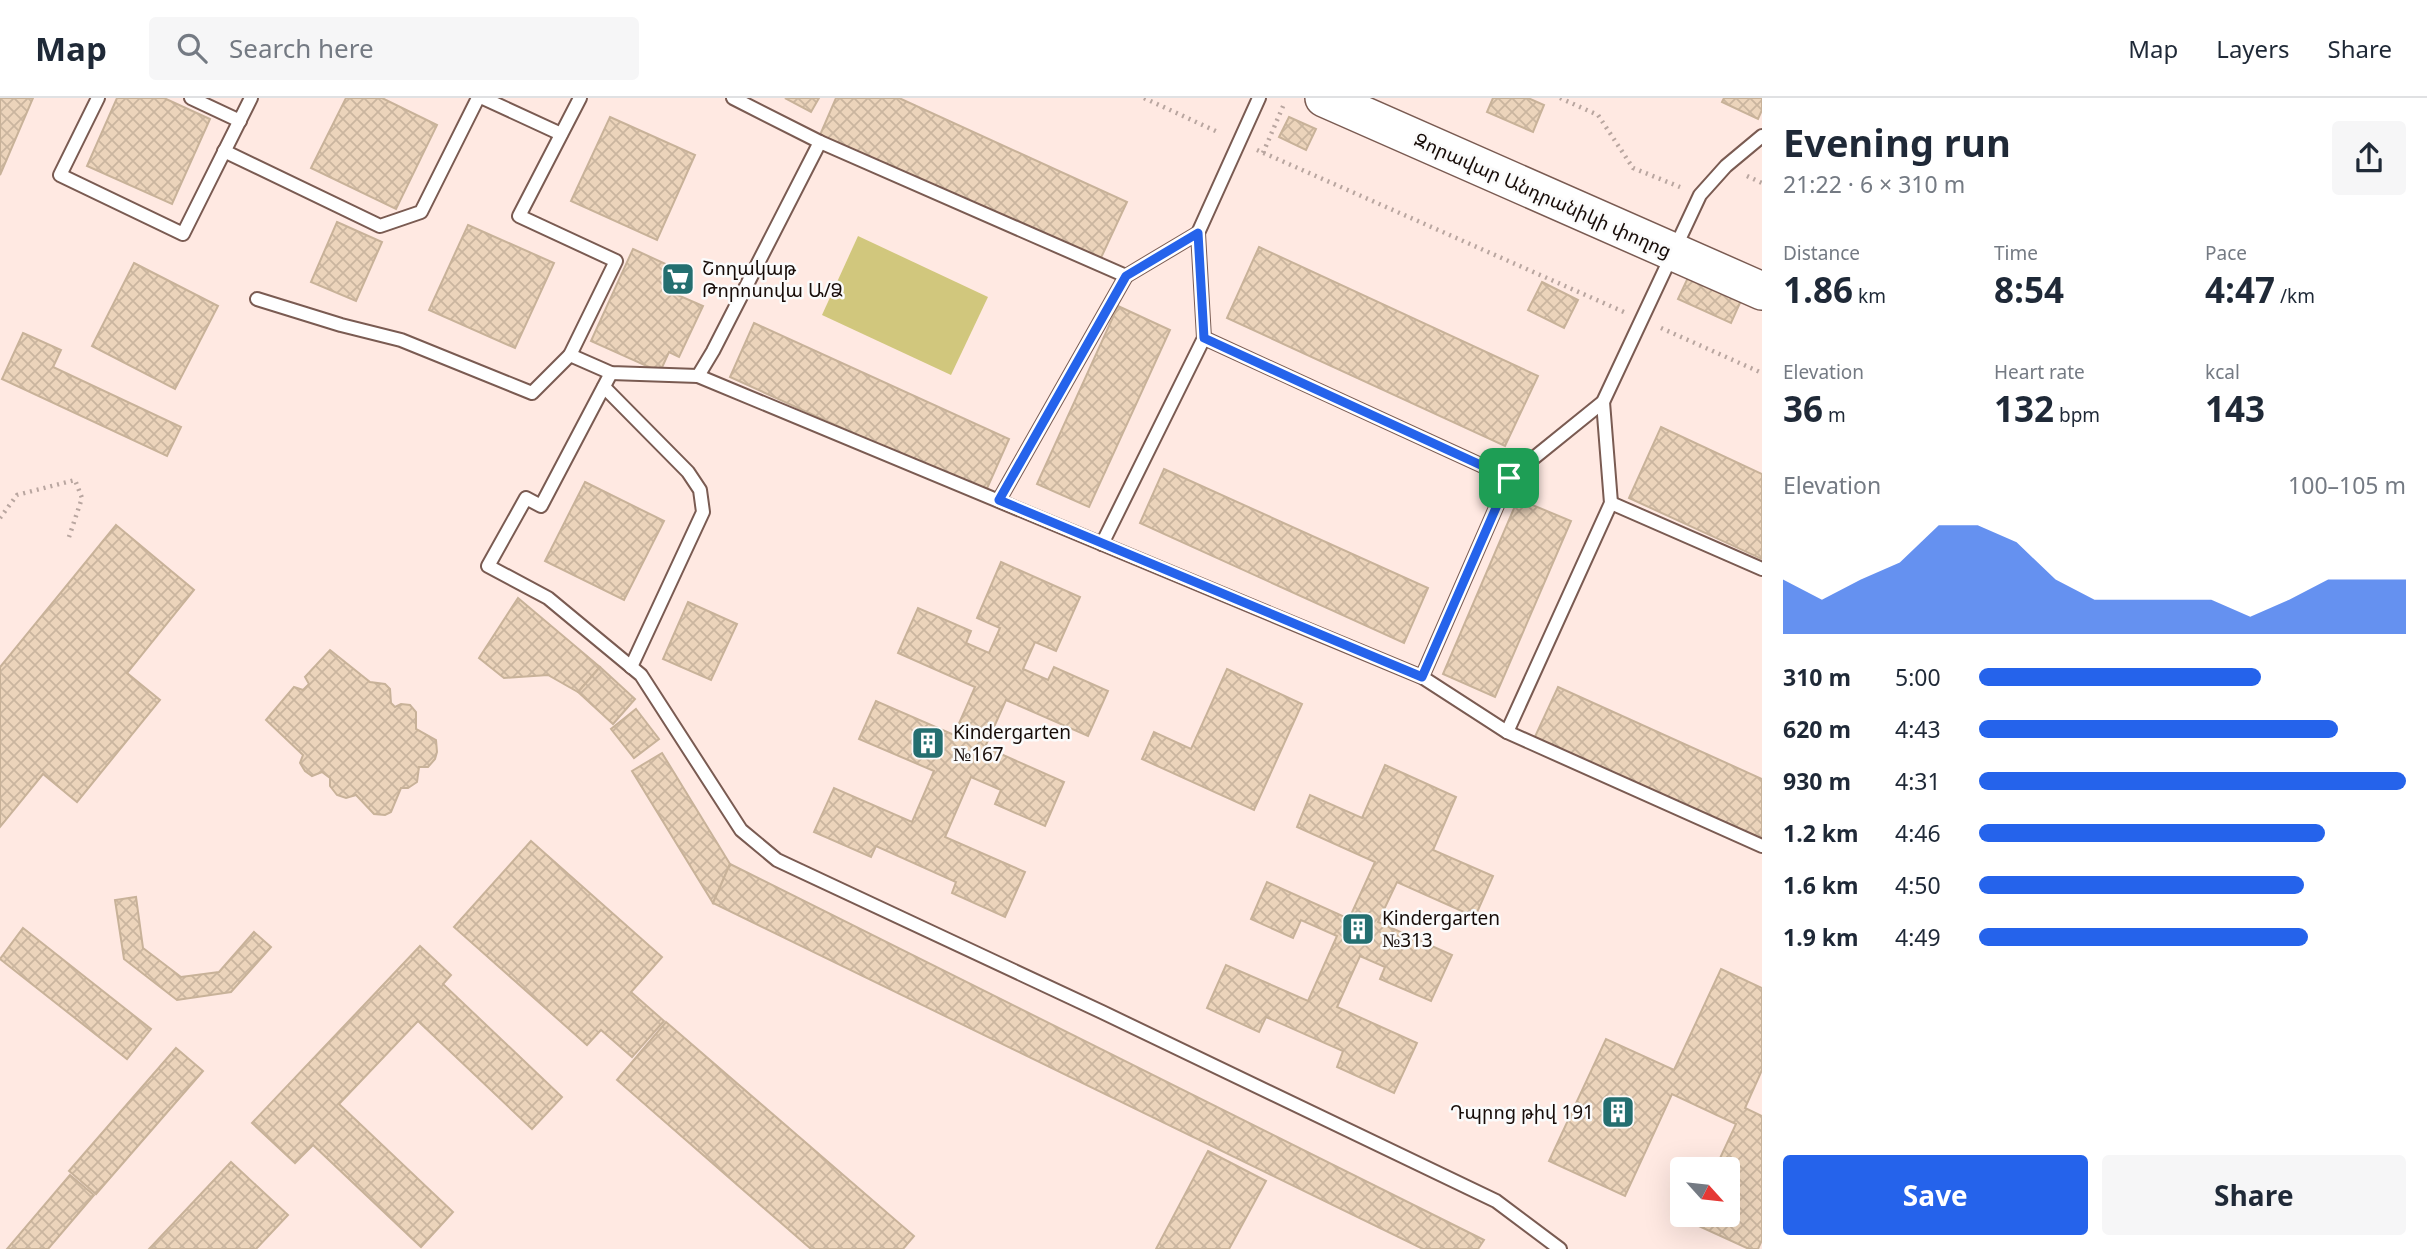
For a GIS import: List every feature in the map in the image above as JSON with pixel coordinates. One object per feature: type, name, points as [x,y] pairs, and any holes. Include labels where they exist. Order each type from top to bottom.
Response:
[{"type":"main road","name":"Զորավար Անդրանիկի փողոց","points":[[1324,98],[1678,245],[1762,274]]},
{"type":"main road","name":"Զորավար Անդրանիկի փողոց","points":[[1368,98],[1678,245],[1762,291]]},
{"type":"lane","points":[[98,98],[60,175],[183,234],[251,98]]},
{"type":"lane","points":[[191,98],[240,121]]},
{"type":"lane","points":[[225,151],[380,226],[421,212],[478,98]]},
{"type":"lane","points":[[483,98],[561,134]]},
{"type":"lane","points":[[257,299],[401,340],[532,393],[570,355],[616,261],[519,216],[580,98]]},
{"type":"lane","points":[[733,98],[820,142],[1126,276]]},
{"type":"lane","points":[[1102,544],[1204,338],[1198,233],[1259,98]]},
{"type":"lane","points":[[1422,677],[1509,478],[1604,402],[1700,195],[1726,166],[1762,136]]},
{"type":"lane","points":[[698,376],[820,142]]},
{"type":"lane","points":[[999,500],[1126,276],[1198,233]]},
{"type":"lane","points":[[1204,338],[1509,478]]},
{"type":"lane","points":[[570,355],[611,373],[698,376],[1422,677],[1507,732],[1762,846]]},
{"type":"lane","points":[[611,373],[541,506],[526,498],[488,566],[548,598],[641,675],[741,830],[777,860],[1496,1201],[1560,1249]]},
{"type":"lane","points":[[604,387],[688,472],[700,490],[703,512],[631,667]]},
{"type":"lane","points":[[1507,732],[1611,503],[1604,402]]},
{"type":"lane","points":[[1611,503],[1762,569]]},
{"type":"path","points":[[1144,98],[1762,373]]},
{"type":"path","points":[[1560,98],[1598,115],[1633,168],[1700,195],[1747,176],[1762,183]]},
{"type":"path","points":[[1263,153],[1284,104]]},
{"type":"path","points":[[0,518],[17,495],[75,480],[82,498],[68,540]]},
{"type":"shaded area","points":[[858,236],[988,297],[951,375],[822,315]]},
{"type":"building","points":[[0,98],[33,98],[0,175]]},
{"type":"building","points":[[117,98],[164,98],[210,119],[172,204],[87,166]]},
{"type":"building","points":[[346,98],[382,98],[437,125],[396,209],[311,168]]},
{"type":"building","points":[[785,98],[819,98],[811,112]]},
{"type":"building","points":[[836,98],[899,98],[1127,202],[1099,262],[820,135]]},
{"type":"building","points":[[1493,98],[1528,98],[1544,105],[1533,132],[1487,112]]},
{"type":"building","points":[[1724,98],[1762,98],[1762,110],[1758,119],[1722,102]]},
{"type":"building","points":[[610,117],[695,155],[657,240],[571,201]]},
{"type":"building","points":[[1289,117],[1316,129],[1306,150],[1279,137]]},
{"type":"building","points":[[337,222],[382,242],[356,301],[311,282]]},
{"type":"building","points":[[468,225],[554,263],[515,348],[429,310]]},
{"type":"building","points":[[1259,247],[1538,376],[1505,446],[1227,318]]},
{"type":"building","points":[[633,249],[683,272],[673,293],[703,306],[679,357],[669,352],[660,372],[591,341]]},
{"type":"building","points":[[134,263],[218,306],[175,389],[92,346]]},
{"type":"building","points":[[1692,269],[1744,294],[1731,323],[1678,299]]},
{"type":"building","points":[[1542,282],[1578,300],[1564,328],[1528,310]]},
{"type":"building","points":[[1118,306],[1170,330],[1089,507],[1037,484]]},
{"type":"building","points":[[754,323],[1009,439],[985,493],[730,377]]},
{"type":"building","points":[[23,333],[61,350],[53,367],[181,427],[167,456],[2,379]]},
{"type":"building","points":[[1661,427],[1762,474],[1762,559],[1629,498]]},
{"type":"building","points":[[1164,469],[1428,588],[1404,643],[1140,523]]},
{"type":"building","points":[[585,482],[664,521],[624,600],[545,561]]},
{"type":"building","points":[[1518,499],[1571,521],[1495,697],[1443,674]]},
{"type":"building","points":[[116,525],[194,590],[127,673],[160,700],[77,802],[43,774],[0,827],[0,667]]},
{"type":"building","name":"Kindergarten №167","points":[[1001,562],[1080,597],[1056,651],[1035,642],[1023,669],[1048,680],[1054,667],[1108,691],[1088,736],[1006,700],[985,747],[1064,782],[1045,826],[995,804],[1001,790],[971,777],[945,837],[1025,872],[1005,917],[952,893],[956,882],[876,846],[871,857],[814,832],[834,788],[912,822],[934,771],[859,739],[876,701],[954,735],[975,687],[898,653],[918,608],[971,631],[966,643],[989,653],[1000,628],[977,618]]},
{"type":"building","points":[[518,598],[600,667],[578,692],[548,675],[504,678],[479,658]]},
{"type":"building","points":[[688,602],[737,624],[711,680],[663,659]]},
{"type":"building","points":[[330,650],[370,682],[385,684],[390,689],[391,703],[395,707],[401,704],[410,705],[416,712],[416,729],[436,740],[435,759],[428,767],[419,767],[417,782],[408,788],[401,788],[391,812],[385,815],[374,814],[356,795],[346,798],[337,795],[330,786],[330,778],[322,772],[312,776],[305,771],[300,763],[303,755],[266,720],[294,687],[303,690],[309,684],[305,677]]},
{"type":"building","points":[[600,667],[635,699],[613,724],[578,692]]},
{"type":"building","points":[[1227,669],[1302,704],[1254,810],[1142,759],[1154,732],[1191,749]]},
{"type":"building","points":[[1558,687],[1762,779],[1762,845],[1533,741]]},
{"type":"building","points":[[636,709],[659,739],[634,758],[611,729]]},
{"type":"building","points":[[662,753],[730,864],[713,903],[632,771]]},
{"type":"building","name":"Kindergarten №313","points":[[1385,765],[1456,797],[1433,850],[1493,876],[1475,917],[1397,882],[1378,922],[1452,955],[1431,1001],[1380,979],[1385,967],[1360,956],[1337,1007],[1417,1043],[1394,1093],[1337,1067],[1343,1051],[1266,1017],[1259,1032],[1207,1008],[1226,965],[1308,1001],[1337,936],[1301,920],[1293,938],[1251,919],[1267,882],[1349,919],[1375,862],[1297,827],[1310,795],[1362,818]]},
{"type":"building","points":[[531,841],[662,957],[631,992],[664,1021],[632,1057],[601,1030],[587,1045],[454,927]]},
{"type":"building","points":[[730,864],[1484,1240],[1478,1249],[1423,1249],[713,903]]},
{"type":"building","points":[[136,897],[143,948],[181,977],[219,972],[254,932],[271,947],[231,992],[177,1000],[124,959],[115,900]]},
{"type":"building","points":[[23,928],[151,1029],[127,1059],[0,959]]},
{"type":"building","points":[[420,946],[451,975],[443,984],[562,1097],[532,1129],[418,1021],[339,1104],[453,1212],[421,1247],[313,1145],[295,1163],[252,1123]]},
{"type":"building","name":"Դպրոց թիվ 191","points":[[1721,969],[1762,988],[1762,1070],[1745,1108],[1762,1116],[1762,1240],[1758,1249],[1749,1249],[1701,1227],[1740,1227],[1740,1157],[1721,1157],[1736,1124],[1672,1094],[1625,1196],[1549,1161],[1606,1039],[1674,1070]]},
{"type":"building","points":[[666,1022],[914,1236],[903,1249],[811,1249],[617,1080]]},
{"type":"building","points":[[176,1048],[203,1071],[96,1194],[69,1171]]},
{"type":"building","points":[[1208,1151],[1266,1181],[1229,1249],[1156,1249]]},
{"type":"building","points":[[231,1162],[288,1215],[256,1249],[149,1249]]},
{"type":"building","points":[[70,1175],[94,1195],[48,1249],[7,1249]]},
{"type":"place","name":"Շողակաթ Թորոսովա Ա/Ձ","points":[[678,279]]},
{"type":"place","name":"Kindergarten №167","points":[[928,743]]},
{"type":"place","name":"Kindergarten №313","points":[[1358,929]]},
{"type":"place","name":"Դպրոց թիվ 191","points":[[1618,1112]]},
{"type":"route","points":[[1198,233],[1204,338],[1509,478],[1422,677],[999,500],[1126,276],[1198,233]]}]
